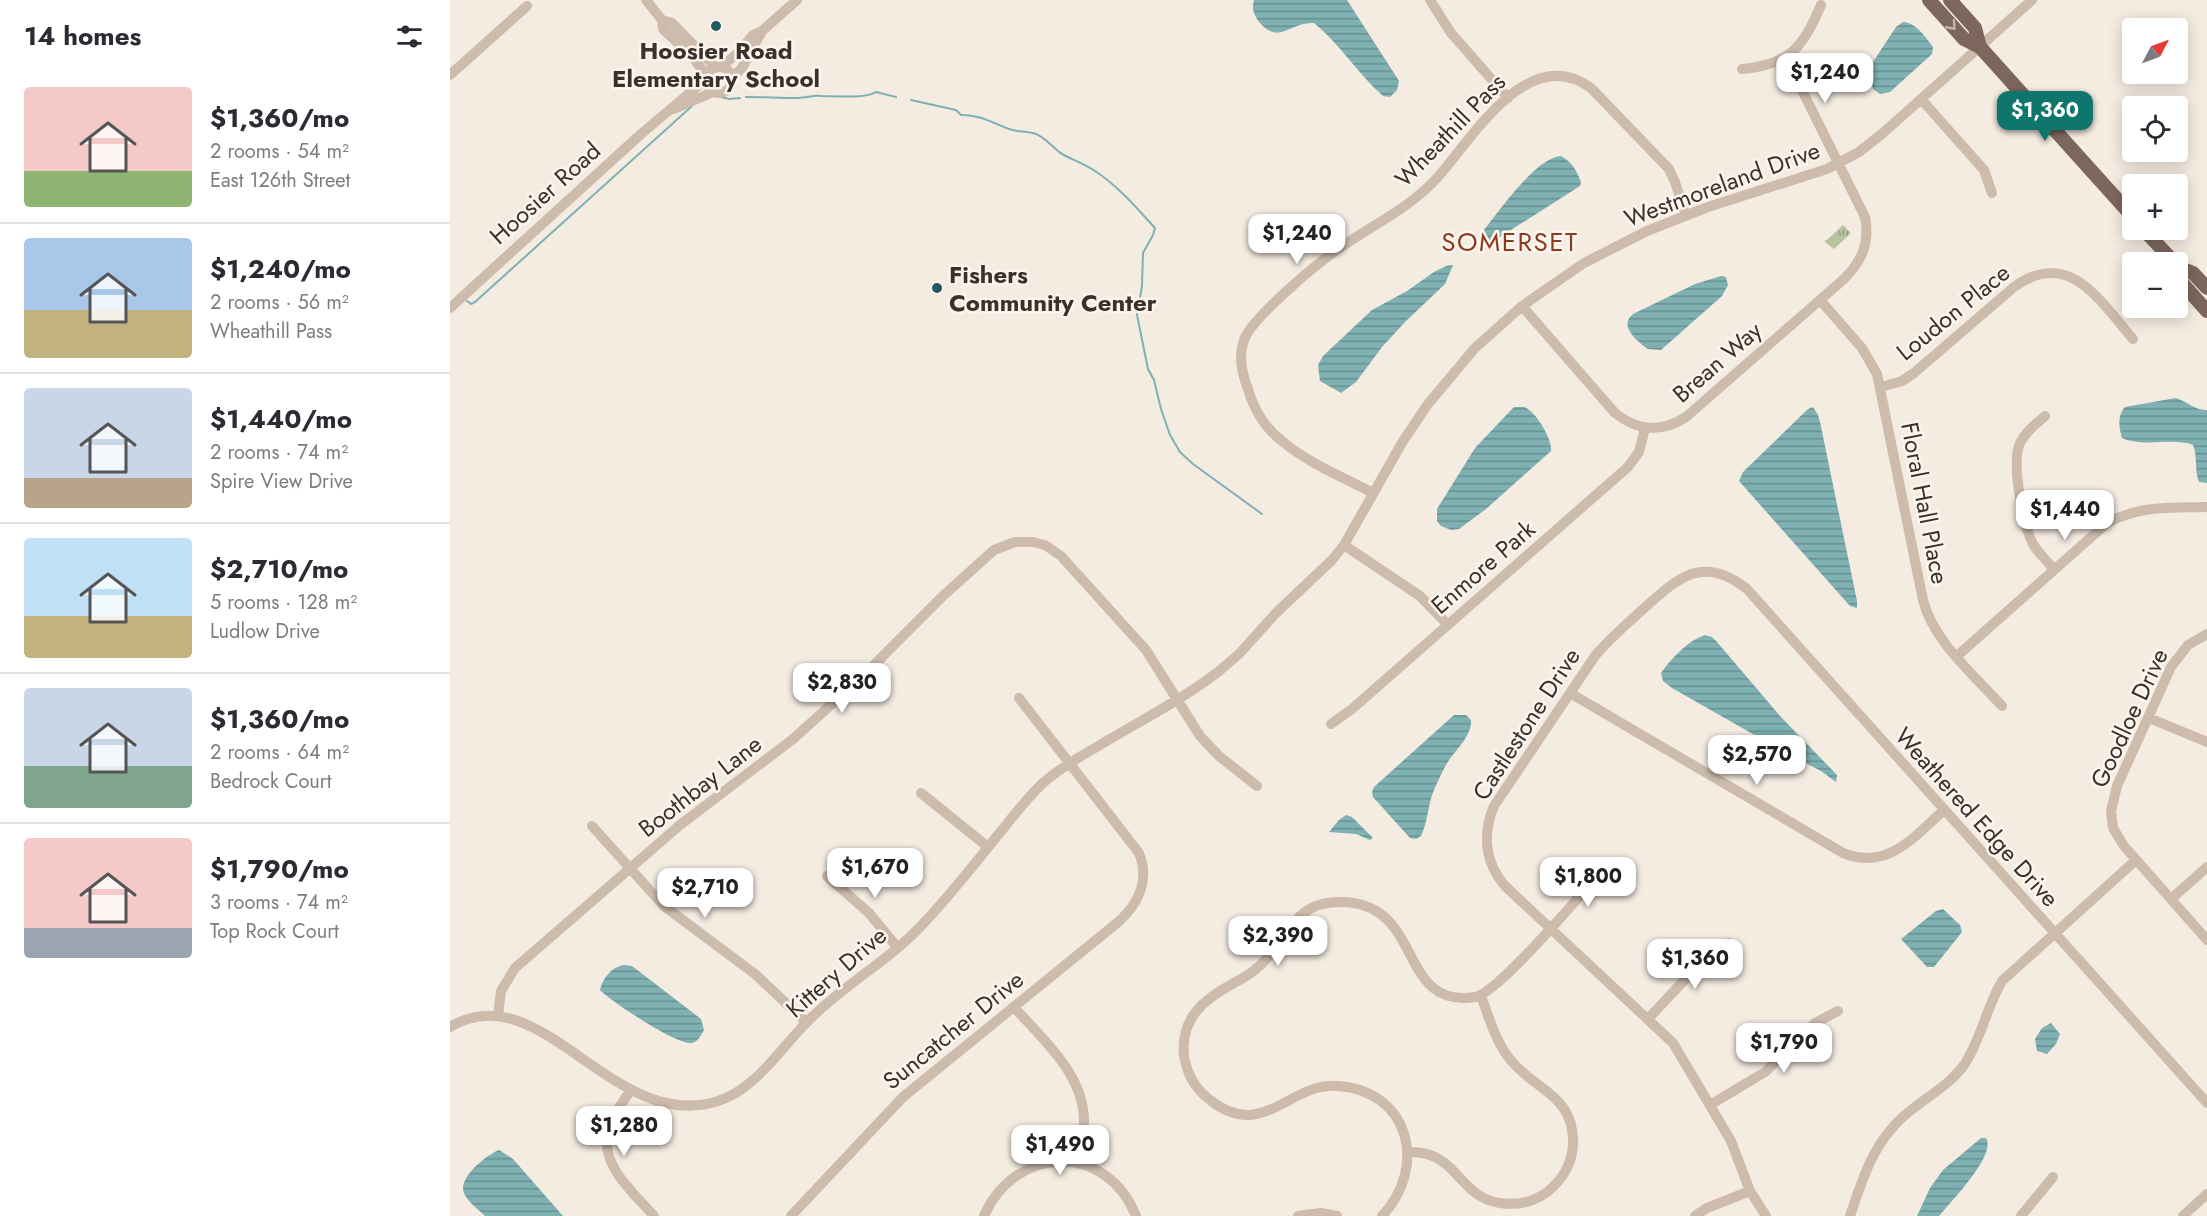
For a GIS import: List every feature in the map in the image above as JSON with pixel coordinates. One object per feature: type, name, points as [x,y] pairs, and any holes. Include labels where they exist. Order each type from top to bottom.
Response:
[{"type":"main road","points":[[1929,0],[1964,39],[1980,47],[2122,205]]},
{"type":"main road","points":[[1950,0],[1975,28],[1980,47]]},
{"type":"main road","points":[[2153,240],[2164,252]]},
{"type":"main road","points":[[2188,271],[2207,288]]},
{"type":"main road","points":[[2188,290],[2207,311]]},
{"type":"street","points":[[646,0],[662,20],[663,29],[692,56],[706,78],[707,86],[713,92],[726,91],[731,85],[732,78],[742,68],[762,31]]},
{"type":"street","points":[[706,78],[739,52],[753,35],[762,31],[797,0]]},
{"type":"street","points":[[1430,0],[1451,33],[1508,98]]},
{"type":"street","name":"Westmoreland Drive","points":[[1230,662],[1276,613],[1325,568],[1344,545],[1411,427],[1437,392],[1475,348],[1522,306],[1593,258],[1647,231],[1686,215],[1839,164],[1868,145],[2032,0]]},
{"type":"street","points":[[1742,69],[1765,66],[1786,58],[1804,40],[1821,5]]},
{"type":"street","points":[[450,75],[527,6]]},
{"type":"street","points":[[662,20],[672,23],[718,67],[727,69],[732,78]]},
{"type":"street","name":"Brean Way","points":[[1645,428],[1670,426],[1686,417],[1856,267],[1863,254],[1867,239],[1865,217],[1786,58]]},
{"type":"street","name":"Wheathill Pass","points":[[1373,493],[1294,450],[1268,428],[1246,385],[1241,361],[1243,342],[1256,320],[1328,257],[1401,209],[1425,190],[1508,98],[1534,79],[1558,75],[1577,79],[1591,88],[1659,158],[1675,182],[1686,215]]},
{"type":"street","name":"Hoosier Road","points":[[450,308],[706,78]]},
{"type":"street","name":"Hoosier Road","points":[[671,110],[713,92]]},
{"type":"street","points":[[1921,99],[1984,170],[1992,193]]},
{"type":"street","name":"Loudon Place","points":[[1881,387],[1902,381],[1914,373],[2014,287],[2040,273],[2062,273],[2076,278],[2090,290],[2133,339]]},
{"type":"street","name":"Floral Hall Place","points":[[1820,300],[1866,353],[1877,374],[1924,607],[1934,628],[2002,706]]},
{"type":"street","points":[[1522,306],[1615,413],[1627,422],[1645,428]]},
{"type":"street","points":[[2045,416],[2022,438],[2015,467],[2030,537],[2036,549],[2054,569]]},
{"type":"street","name":"Enmore Park","points":[[1331,724],[1352,709],[1628,467],[1639,452],[1645,428]]},
{"type":"street","points":[[1957,656],[2107,523],[2147,508],[2207,507]]},
{"type":"street","name":"Boothbay Lane","points":[[498,1016],[501,991],[516,968],[686,820],[783,748],[863,676],[944,595],[988,555],[1007,544],[1033,542],[1045,545],[1062,556],[1146,650],[1194,728],[1209,746],[1257,786]]},
{"type":"street","points":[[1344,545],[1420,596],[1448,625]]},
{"type":"street","name":"Castlestone Drive","points":[[1708,572],[1682,577],[1604,646],[1498,800],[1489,820],[1486,837],[1489,858],[1499,880],[1677,1049],[1731,1142],[1750,1191],[1758,1207],[1766,1216]]},
{"type":"street","name":"Weathered Edge Drive","points":[[1708,572],[1729,576],[1747,589],[2207,1103]]},
{"type":"street","name":"Goodloe Drive","points":[[2207,634],[2193,640],[2178,656],[2117,786],[2111,811],[2115,832],[2136,861],[2207,940]]},
{"type":"street","name":"Kittery Drive","points":[[450,1028],[474,1018],[498,1016],[527,1024],[630,1090],[648,1099],[675,1106],[697,1106],[720,1101],[751,1082],[806,1022],[897,947],[938,909],[1033,793],[1070,763],[1176,699],[1230,662]]},
{"type":"street","points":[[1570,693],[1850,856],[1871,859],[1892,853],[1944,810]]},
{"type":"street","points":[[1019,698],[1070,763]]},
{"type":"street","points":[[2149,718],[2192,738],[2207,742]]},
{"type":"street","name":"Suncatcher Drive","points":[[791,1216],[897,1103],[1128,914],[1139,898],[1143,870],[1139,853],[1070,763]]},
{"type":"street","points":[[921,793],[988,848]]},
{"type":"street","points":[[592,826],[664,906],[755,974],[806,1022]]},
{"type":"street","points":[[1850,1216],[1865,1172],[1879,1143],[1904,1116],[1953,1078],[1962,1067],[2002,981],[2136,861]]},
{"type":"street","points":[[2170,899],[2207,867]]},
{"type":"street","points":[[1382,1216],[1401,1190],[1407,1172],[1409,1152],[1401,1128],[1392,1112],[1374,1096],[1337,1085],[1316,1087],[1298,1094],[1276,1108],[1258,1113],[1237,1113],[1217,1106],[1202,1094],[1188,1071],[1184,1045],[1191,1018],[1201,1004],[1212,995],[1240,980],[1260,965],[1289,926],[1301,915],[1316,906],[1335,902],[1360,903],[1385,916],[1401,935],[1421,975],[1428,984],[1441,993],[1460,998],[1482,996],[1502,981],[1593,882],[1605,873],[1616,869]]},
{"type":"street","points":[[827,876],[867,910],[897,947]]},
{"type":"street","points":[[1648,1019],[1705,958],[1729,943]]},
{"type":"street","points":[[1409,1152],[1422,1152],[1440,1159],[1452,1167],[1474,1192],[1500,1203],[1517,1204],[1538,1198],[1553,1187],[1567,1168],[1573,1142],[1571,1125],[1566,1112],[1551,1094],[1524,1074],[1509,1059],[1496,1036],[1482,996]]},
{"type":"street","points":[[1014,1007],[1064,1065],[1076,1085],[1082,1102],[1084,1122],[1077,1163]]},
{"type":"street","points":[[1710,1105],[1766,1072],[1815,1023],[1838,1011]]},
{"type":"street","points":[[630,1090],[608,1131],[609,1159],[622,1180],[654,1216]]},
{"type":"street","points":[[984,1216],[997,1194],[1016,1175],[1042,1164],[1077,1163],[1096,1170],[1115,1183],[1127,1196],[1136,1216]]},
{"type":"street","points":[[2021,1216],[2053,1177]]},
{"type":"street","points":[[1695,1216],[1714,1205],[1750,1191]]},
{"type":"street","points":[[2183,1216],[2207,1194]]},
{"type":"street","points":[[1298,1216],[1321,1214],[1337,1216]]},
{"type":"green space","points":[[1843,225],[1850,234],[1834,249],[1824,241]]},
{"type":"water","points":[[1254,0],[1347,0],[1399,81],[1397,90],[1390,97],[1383,96],[1314,23],[1271,32],[1257,19],[1253,7]]},
{"type":"water","points":[[1903,22],[1920,31],[1933,47],[1932,54],[1890,92],[1880,94],[1873,89],[1869,72],[1871,65],[1896,27]]},
{"type":"water","points":[[1561,156],[1576,171],[1581,182],[1580,186],[1492,242],[1486,245],[1480,244],[1481,234],[1529,176],[1551,159]]},
{"type":"water","points":[[1453,265],[1445,284],[1382,347],[1356,382],[1341,393],[1320,381],[1318,365],[1323,356],[1372,310],[1407,291],[1434,272]]},
{"type":"water","points":[[1721,276],[1726,277],[1728,285],[1722,296],[1661,350],[1648,349],[1628,328],[1627,323],[1633,314],[1695,284]]},
{"type":"water","points":[[2176,398],[2202,410],[2207,410],[2207,483],[2199,482],[2193,445],[2177,442],[2140,442],[2122,438],[2120,418],[2125,407]]},
{"type":"water","points":[[1514,407],[1528,409],[1538,419],[1549,440],[1551,451],[1486,509],[1459,529],[1451,530],[1441,526],[1437,521],[1437,509],[1475,448]]},
{"type":"water","points":[[1813,407],[1820,422],[1857,608],[1850,606],[1739,481],[1743,472],[1808,409]]},
{"type":"water","points":[[1705,635],[1717,642],[1780,716],[1837,775],[1836,782],[1821,771],[1663,681],[1661,673],[1675,656],[1692,641]]},
{"type":"water","points":[[1454,715],[1466,715],[1471,720],[1469,732],[1446,765],[1432,795],[1421,836],[1416,839],[1410,838],[1373,797],[1372,792],[1374,787]]},
{"type":"water","points":[[1346,815],[1352,817],[1373,838],[1370,840],[1356,834],[1329,832]]},
{"type":"water","points":[[1943,909],[1960,925],[1962,932],[1934,967],[1927,967],[1901,939],[1936,911]]},
{"type":"water","points":[[625,965],[632,966],[701,1019],[704,1030],[698,1040],[692,1043],[674,1038],[632,1014],[600,990],[609,973]]},
{"type":"water","points":[[2051,1023],[2060,1034],[2056,1044],[2047,1054],[2037,1051],[2035,1039],[2042,1028]]},
{"type":"water","points":[[1981,1138],[1986,1138],[1988,1146],[1985,1155],[1962,1190],[1939,1216],[1917,1216],[1930,1188],[1943,1170]]},
{"type":"water","points":[[499,1150],[513,1159],[563,1216],[485,1216],[472,1204],[465,1195],[464,1182],[480,1162]]},
{"type":"waterway","points":[[746,97],[841,97],[876,92],[896,97]]},
{"type":"waterway","points":[[716,96],[729,99],[740,98]]},
{"type":"waterway","points":[[911,100],[956,110],[961,115],[979,117],[1015,131],[1040,136],[1062,154],[1091,169],[1111,183],[1155,228],[1143,253],[1142,286],[1137,315],[1148,369],[1154,380],[1170,435],[1180,452],[1193,464],[1262,514]]},
{"type":"waterway","points":[[467,301],[471,304],[475,302],[692,106]]},
{"type":"place","name":"Hoosier Road Elementary School","points":[[716,26]]},
{"type":"place","name":"Fishers Community Center","points":[[937,288]]},
{"type":"district","name":"SOMERSET","points":[[1510,242]]}]
